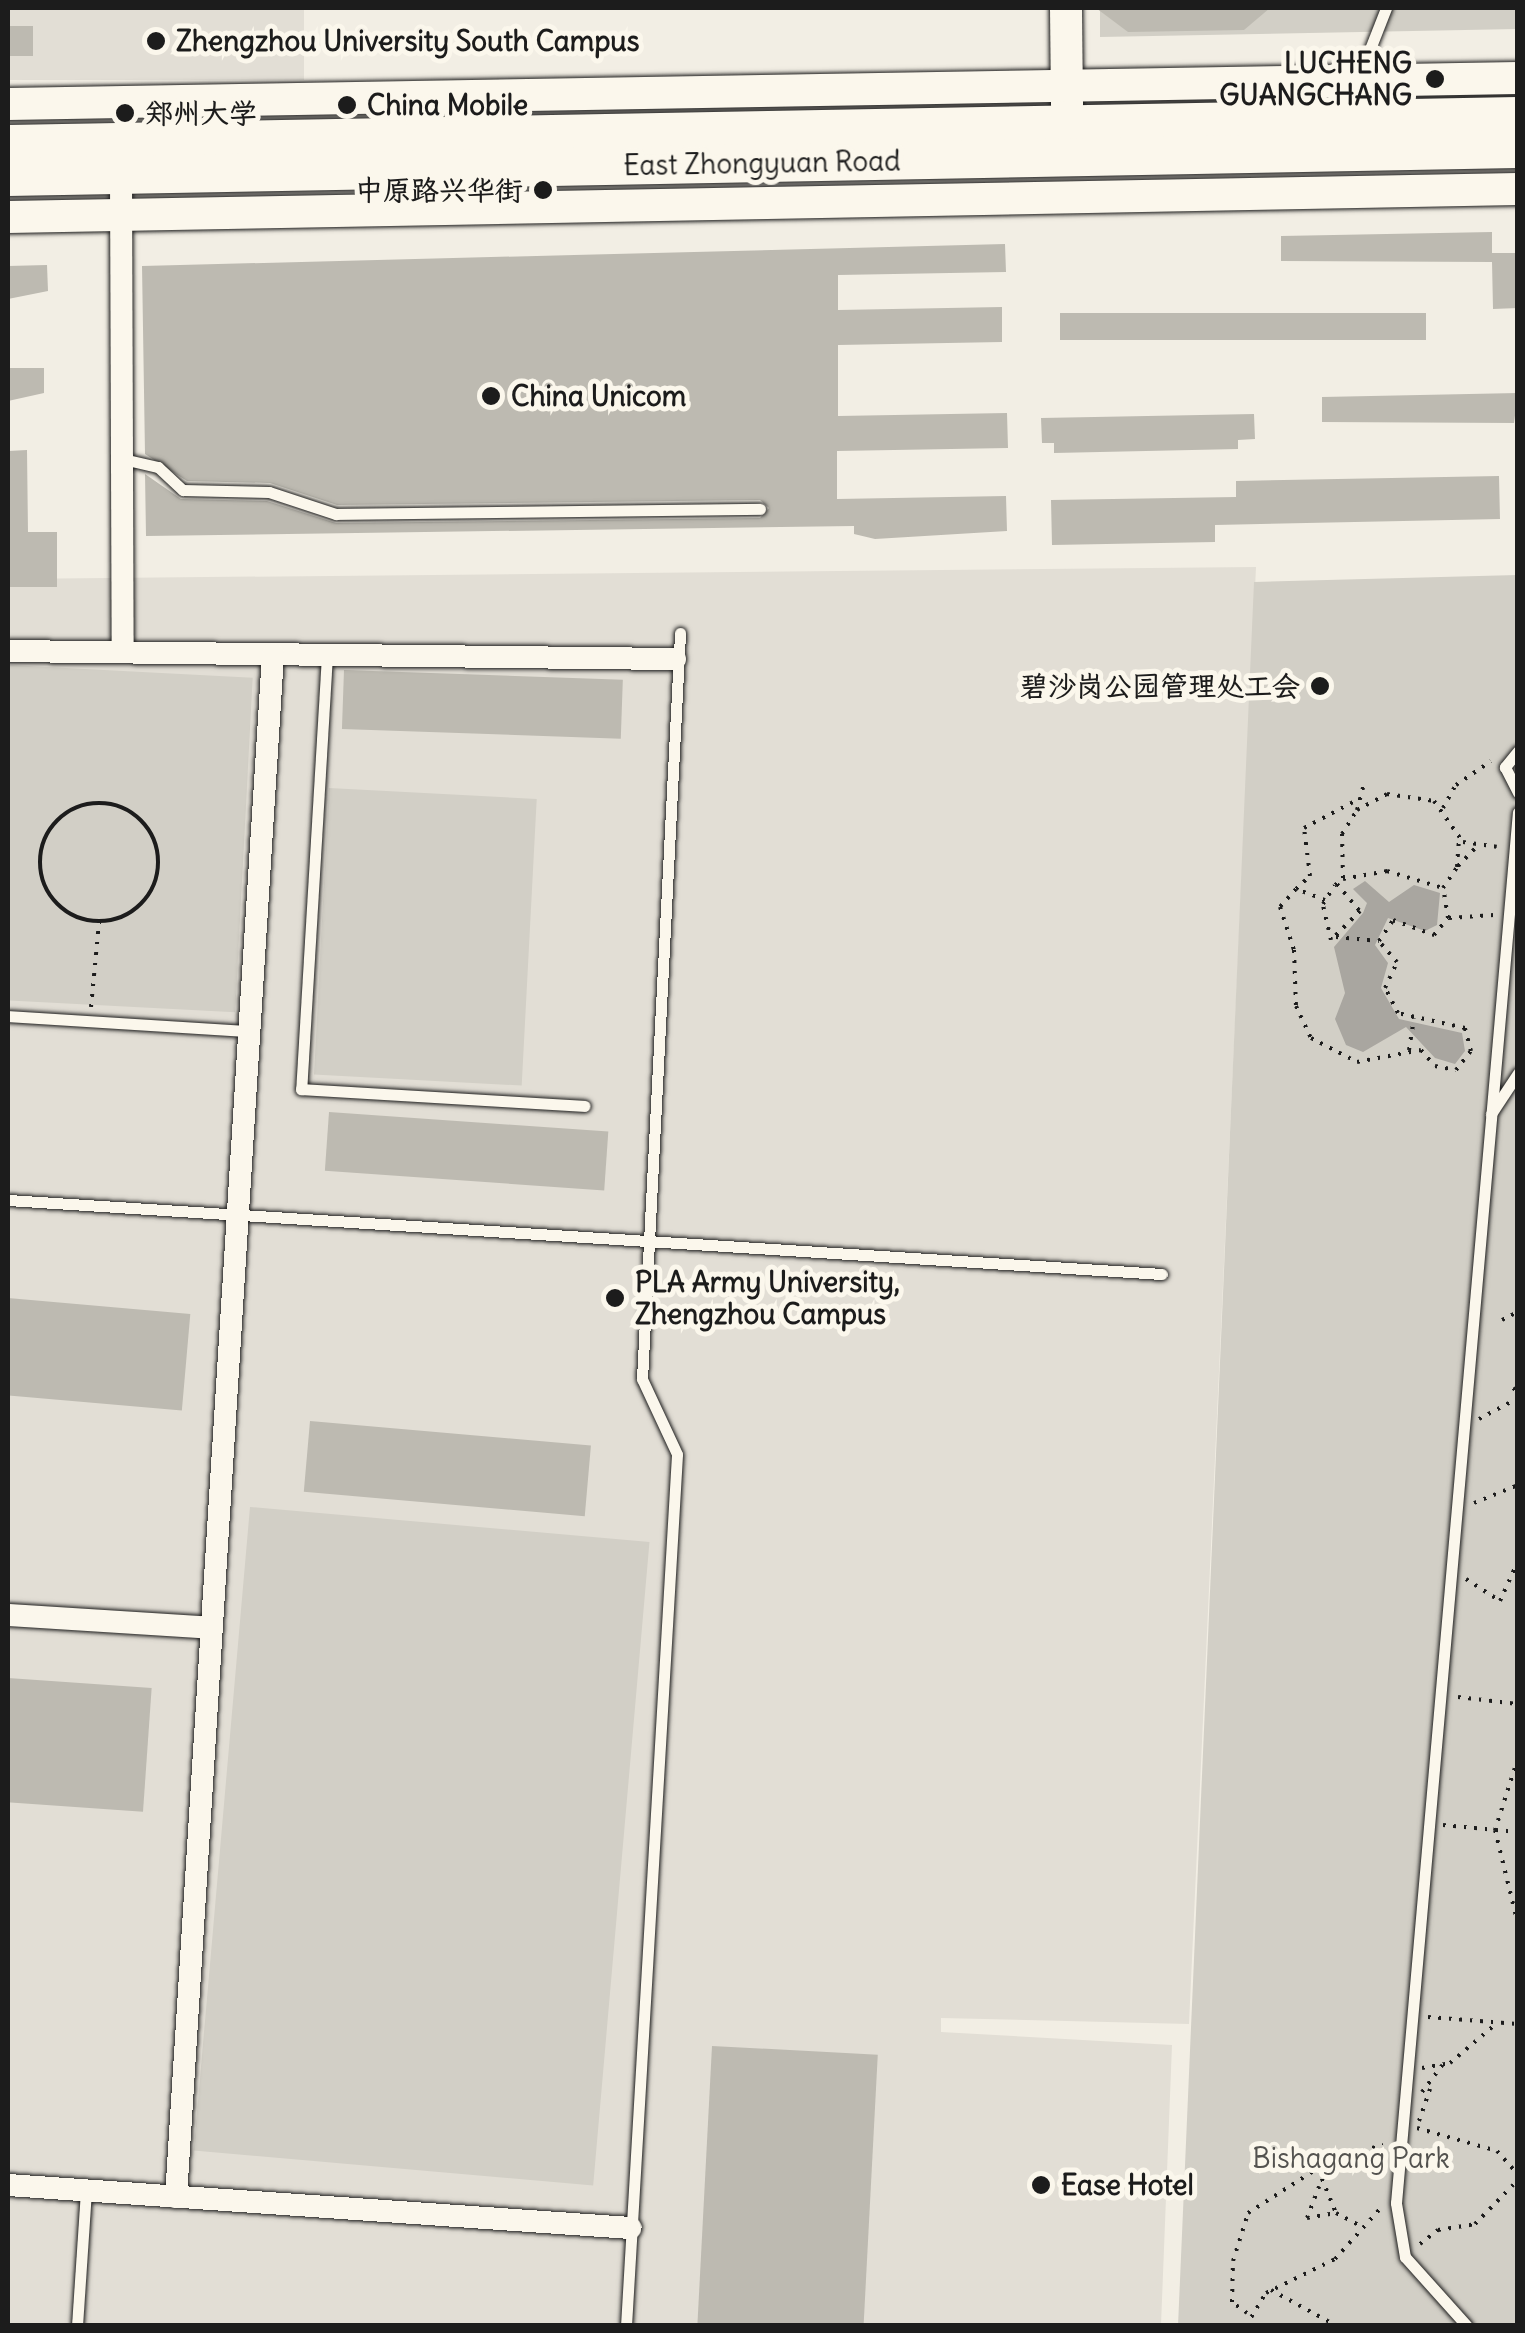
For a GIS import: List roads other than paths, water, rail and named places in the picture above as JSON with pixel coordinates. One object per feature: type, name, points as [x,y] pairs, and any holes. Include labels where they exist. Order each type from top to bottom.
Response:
[{"type":"main road","name":"East Zhongyuan Road","points":[[8,144],[1518,116]]},
{"type":"main road","name":"East Zhongyuan Road","points":[[8,177],[1518,149]]},
{"type":"street","points":[[1066,8],[1068,124]]},
{"type":"street","points":[[8,104],[1518,78]]},
{"type":"street","points":[[121,175],[122,652]]},
{"type":"street","points":[[8,217],[1518,189]]},
{"type":"street","points":[[8,651],[675,659]]},
{"type":"street","points":[[176,2197],[273,654]]},
{"type":"street","points":[[8,1616],[212,1628]]},
{"type":"street","points":[[8,2185],[631,2228]]},
{"type":"lane","points":[[1358,80],[1386,8]]},
{"type":"lane","points":[[123,459],[158,467],[183,490],[268,492],[336,514],[760,509]]},
{"type":"lane","points":[[626,2326],[677,1454],[642,1379],[675,659],[680,633]]},
{"type":"lane","points":[[327,655],[301,1089],[584,1106]]},
{"type":"lane","points":[[1512,754],[1518,793]]},
{"type":"lane","points":[[1467,2326],[1405,2257],[1396,2203],[1504,916],[1518,812]]},
{"type":"lane","points":[[8,1016],[249,1031]]},
{"type":"lane","points":[[1491,1076],[1518,1070]]},
{"type":"lane","points":[[1487,1122],[1518,1070]]},
{"type":"lane","points":[[8,1200],[1162,1274]]},
{"type":"lane","points":[[76,2326],[86,2190]]},
{"type":"place","name":"Zhengzhou University South Campus","points":[[156,41]]},
{"type":"place","name":"LUCHENG GUANGCHANG","points":[[1435,79]]},
{"type":"place","name":"China Mobile","points":[[347,105]]},
{"type":"place","name":"郑州大学","points":[[125,113]]},
{"type":"place","name":"中原路兴华街","points":[[543,190]]},
{"type":"place","name":"China Unicom","points":[[491,396]]},
{"type":"place","name":"碧沙岗公园管理处工会","points":[[1320,686]]},
{"type":"place","name":"PLA Army University, Zhengzhou Campus","points":[[615,1298]]},
{"type":"place","name":"Ease Hotel","points":[[1041,2185]]},
{"type":"park label","name":"Bishagang Park","points":[[1351,2158]]}]
